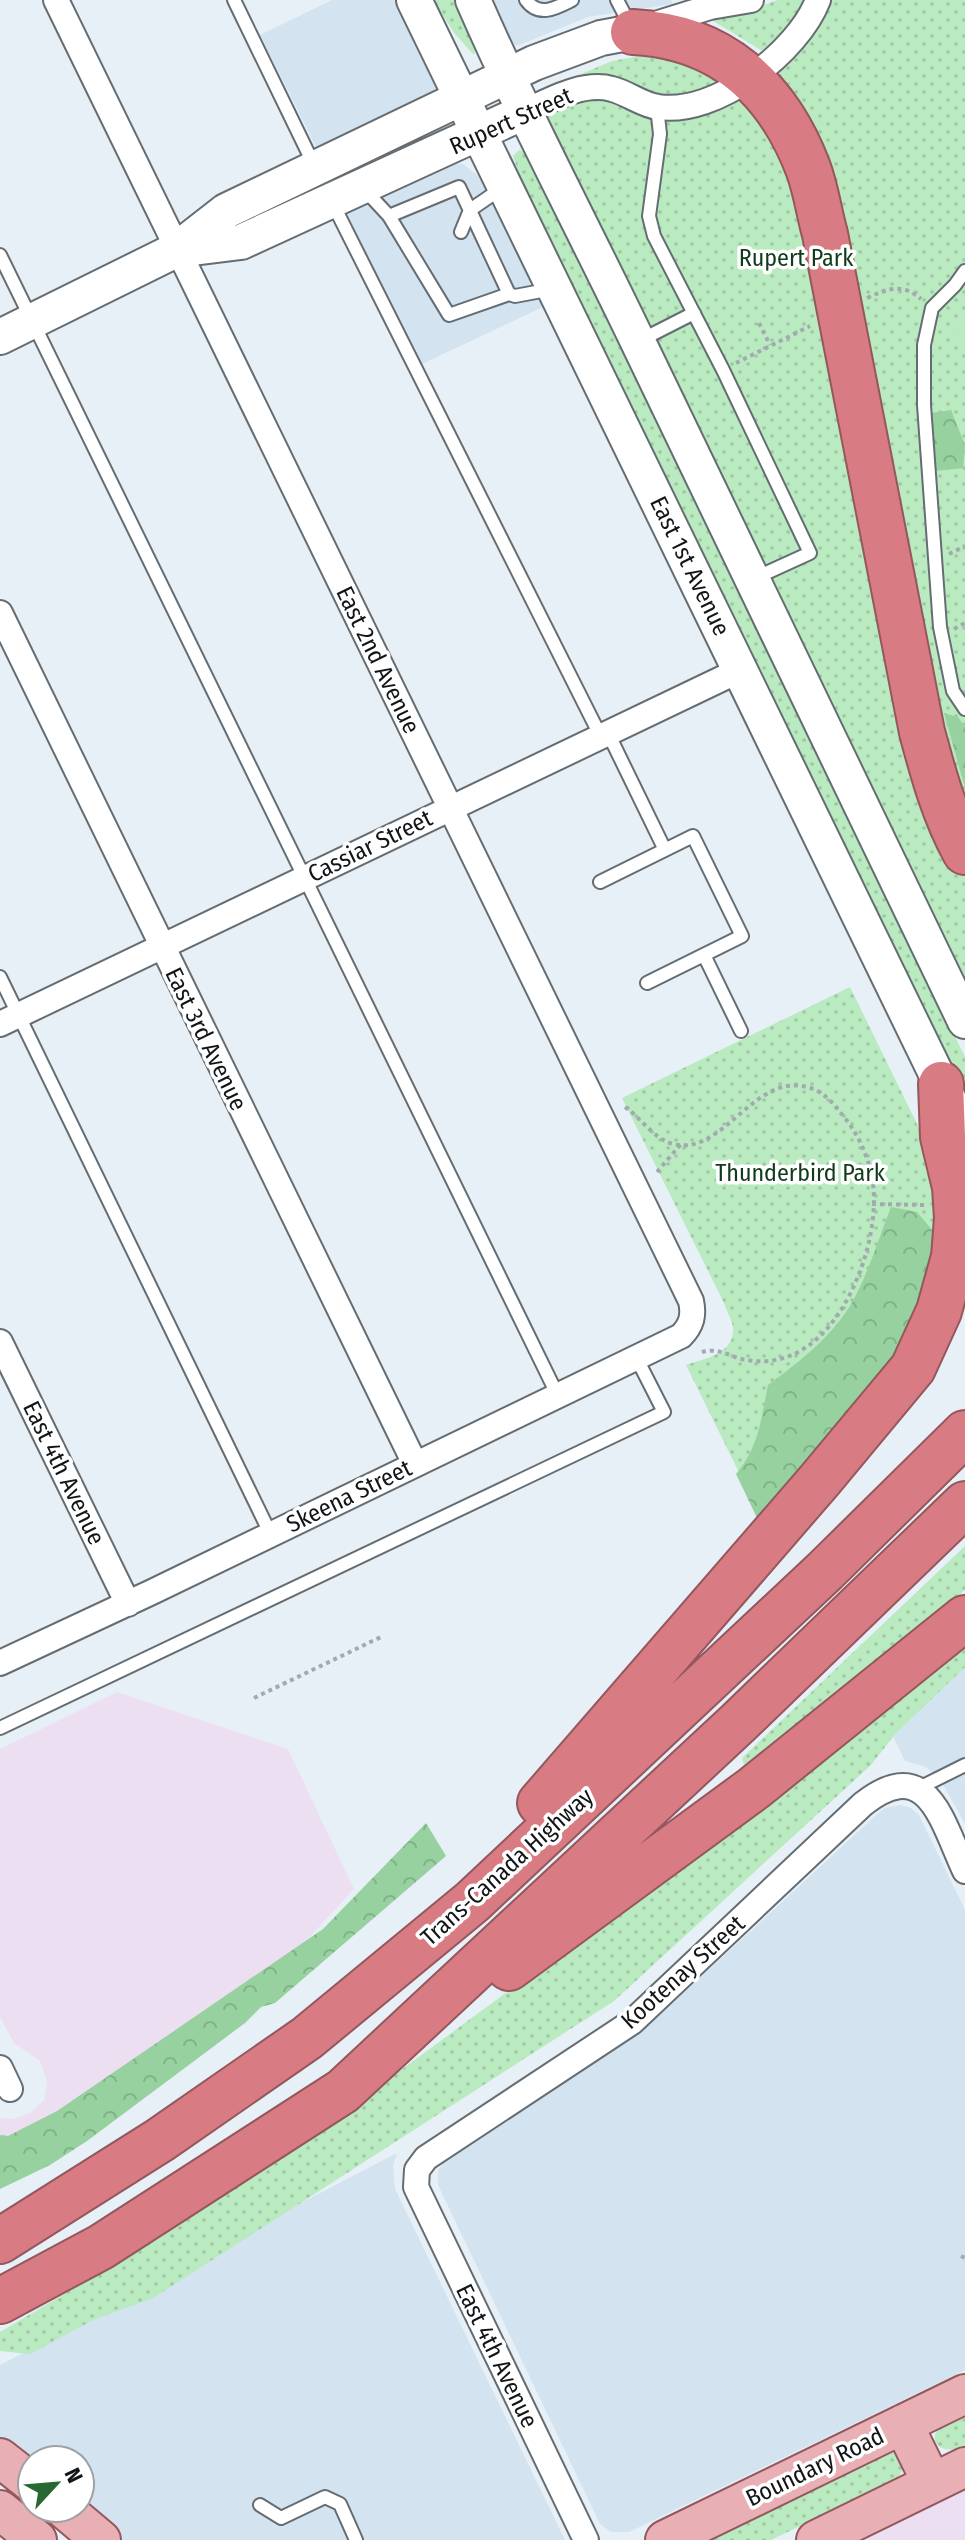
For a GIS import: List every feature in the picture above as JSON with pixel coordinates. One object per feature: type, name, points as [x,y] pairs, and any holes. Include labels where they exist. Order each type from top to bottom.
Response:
[{"type":"highway","points":[[625,16],[658,33],[707,48],[735,64],[770,100],[808,168],[825,234],[922,732],[935,782],[965,852]]},
{"type":"highway","points":[[913,1368],[939,1311],[954,1257],[955,1187],[943,1137],[941,1084]]},
{"type":"highway","points":[[307,2038],[510,1836],[577,1763],[965,1306]]},
{"type":"highway","name":"Trans-Canada Highway","points":[[0,2241],[160,2140],[307,2038],[472,1902],[825,1571],[965,1433]]},
{"type":"highway","name":"Trans-Canada Highway","points":[[0,2301],[101,2247],[343,2091],[738,1723],[965,1504]]},
{"type":"highway","points":[[343,2091],[754,1788],[965,1618]]},
{"type":"main road","name":"East 1st Avenue","points":[[414,0],[965,1133]]},
{"type":"main road","name":"East 1st Avenue","points":[[473,0],[524,112],[965,1021]]},
{"type":"main road","name":"Rupert Street","points":[[0,337],[176,250],[226,211],[507,76],[601,38],[625,16]]},
{"type":"main road","name":"Rupert Street","points":[[176,250],[241,242],[524,112]]},
{"type":"main road","name":"Boundary Road","points":[[665,2540],[965,2394]]},
{"type":"main road","points":[[816,2540],[948,2475],[903,2424]]},
{"type":"main road","points":[[0,2458],[16,2470]]},
{"type":"main road","points":[[0,2510],[37,2540]]},
{"type":"main road","points":[[82,2524],[101,2540]]},
{"type":"street","name":"East 2nd Avenue","points":[[56,0],[691,1301],[691,1321]]},
{"type":"street","name":"Rupert Street","points":[[625,16],[751,0]]},
{"type":"street","name":"Rupert Street","points":[[524,112],[571,92],[589,88],[610,88],[657,107],[683,107],[708,100],[751,78],[780,54],[799,35],[818,0]]},
{"type":"street","name":"East 3rd Avenue","points":[[0,613],[415,1464]]},
{"type":"street","name":"Cassiar Street","points":[[9,1020],[740,670]]},
{"type":"street","name":"Skeena Street","points":[[0,1663],[681,1336],[691,1321]]},
{"type":"street","name":"East 4th Avenue","points":[[0,1342],[128,1604]]},
{"type":"street","points":[[908,1786],[937,1810],[965,1871]]},
{"type":"street","name":"Kootenay Street","points":[[417,2170],[426,2158],[632,2022],[863,1804],[883,1790],[908,1786]]},
{"type":"street","name":"East 4th Avenue","points":[[417,2170],[416,2187],[586,2540]]},
{"type":"lane","points":[[234,0],[315,168]]},
{"type":"lane","points":[[526,0],[536,10],[547,11],[572,0]]},
{"type":"lane","points":[[657,107],[660,134],[649,216],[654,236],[723,370],[810,553],[750,580]]},
{"type":"lane","points":[[461,232],[470,210],[505,186]]},
{"type":"lane","points":[[389,216],[459,187],[509,294]]},
{"type":"lane","points":[[347,194],[389,216],[422,258],[449,315],[509,294],[515,296],[555,288]]},
{"type":"lane","points":[[347,194],[604,735],[665,850]]},
{"type":"lane","points":[[0,255],[557,1394]]},
{"type":"lane","points":[[965,271],[932,308],[924,345],[924,405],[940,627],[953,691],[965,709]]},
{"type":"lane","points":[[638,342],[694,313]]},
{"type":"lane","points":[[600,882],[693,836],[742,936],[647,983]]},
{"type":"lane","points":[[704,955],[741,1031]]},
{"type":"lane","points":[[0,977],[9,1020],[271,1535]]},
{"type":"lane","points":[[0,1728],[664,1412],[636,1357]]},
{"type":"lane","points":[[908,1786],[965,1765]]},
{"type":"lane","points":[[260,2505],[281,2518],[325,2497],[340,2504],[356,2540]]},
{"type":"path","points":[[865,299],[898,287],[909,290],[932,308]]},
{"type":"path","points":[[759,323],[770,346]]},
{"type":"path","points":[[723,370],[816,323]]},
{"type":"path","points":[[657,1172],[681,1144]]},
{"type":"path","points":[[872,1204],[927,1205]]},
{"type":"path","points":[[254,1698],[383,1636]]},
{"type":"shaded area","points":[[332,0],[396,0],[440,87],[317,149],[260,35]]},
{"type":"shaded area","points":[[484,0],[671,0],[673,4],[588,17],[517,46],[503,39]]},
{"type":"shaded area","points":[[452,163],[463,164],[477,175],[505,222],[545,306],[420,365],[346,213]]},
{"type":"shaded area","points":[[965,1639],[965,1824],[940,1779],[926,1767],[905,1761],[878,1706]]},
{"type":"shaded area","points":[[117,1692],[288,1749],[354,1889],[285,1964],[0,2163],[0,2118],[13,2119],[30,2113],[44,2100],[47,2082],[40,2061],[14,2043],[0,2017],[0,1749]]},
{"type":"shaded area","points":[[900,1805],[911,1808],[919,1815],[965,1910],[965,2370],[629,2532],[611,2532],[600,2524],[438,2185],[438,2170],[445,2161],[648,2026],[876,1815],[885,1808]]},
{"type":"shaded area","points":[[397,2153],[393,2166],[395,2189],[565,2540],[123,2540],[96,2517],[96,2444],[16,2444],[16,2452],[0,2439],[0,2365],[160,2282],[274,2217]]},
{"type":"shaded area","points":[[965,2484],[965,2540],[862,2540],[908,2512]]},
{"type":"green space","points":[[433,0],[460,0],[475,53],[455,34]]},
{"type":"green space","points":[[778,0],[807,0],[791,28],[764,52],[710,19],[752,9]]},
{"type":"green space","name":"Rupert Park","points":[[826,0],[965,0],[965,984],[543,115],[582,97],[701,110]]},
{"type":"green space","points":[[640,56],[681,63],[719,81],[687,96],[545,89],[612,61]]},
{"type":"green space","points":[[519,150],[525,152],[551,191],[775,668],[965,1057],[965,1094],[519,174],[513,156]]},
{"type":"green space","points":[[965,318],[965,353],[951,325]]},
{"type":"green space","points":[[951,410],[965,445],[963,468],[935,471],[931,413]]},
{"type":"green space","points":[[944,713],[958,717],[965,727],[965,788]]},
{"type":"green space","name":"Thunderbird Park","points":[[850,987],[918,1126],[936,1179],[939,1252],[763,1521],[686,1365],[724,1350],[732,1337],[732,1322],[622,1098]]},
{"type":"green space","points":[[891,1207],[917,1212],[933,1231],[929,1272],[917,1314],[894,1359],[796,1479],[757,1518],[736,1474],[754,1443],[768,1385],[818,1344],[849,1307],[867,1272]]},
{"type":"green space","points":[[965,1546],[965,1590],[744,1765],[742,1758]]},
{"type":"green space","points":[[965,1645],[965,1667],[896,1733],[871,1765],[614,2001],[153,2298],[93,2320],[30,2354],[0,2351],[0,2332],[158,2239],[363,2098],[560,1953]]},
{"type":"green space","points":[[426,1823],[446,1856],[275,2003],[261,2007],[245,2023],[87,2141],[50,2165],[0,2189],[0,2135],[8,2136],[57,2111],[323,1929]]},
{"type":"green space","points":[[965,2408],[965,2447],[953,2450],[941,2448],[935,2440],[938,2428]]},
{"type":"green space","points":[[887,2450],[899,2455],[901,2462],[902,2471],[895,2480],[771,2540],[691,2540]]}]
